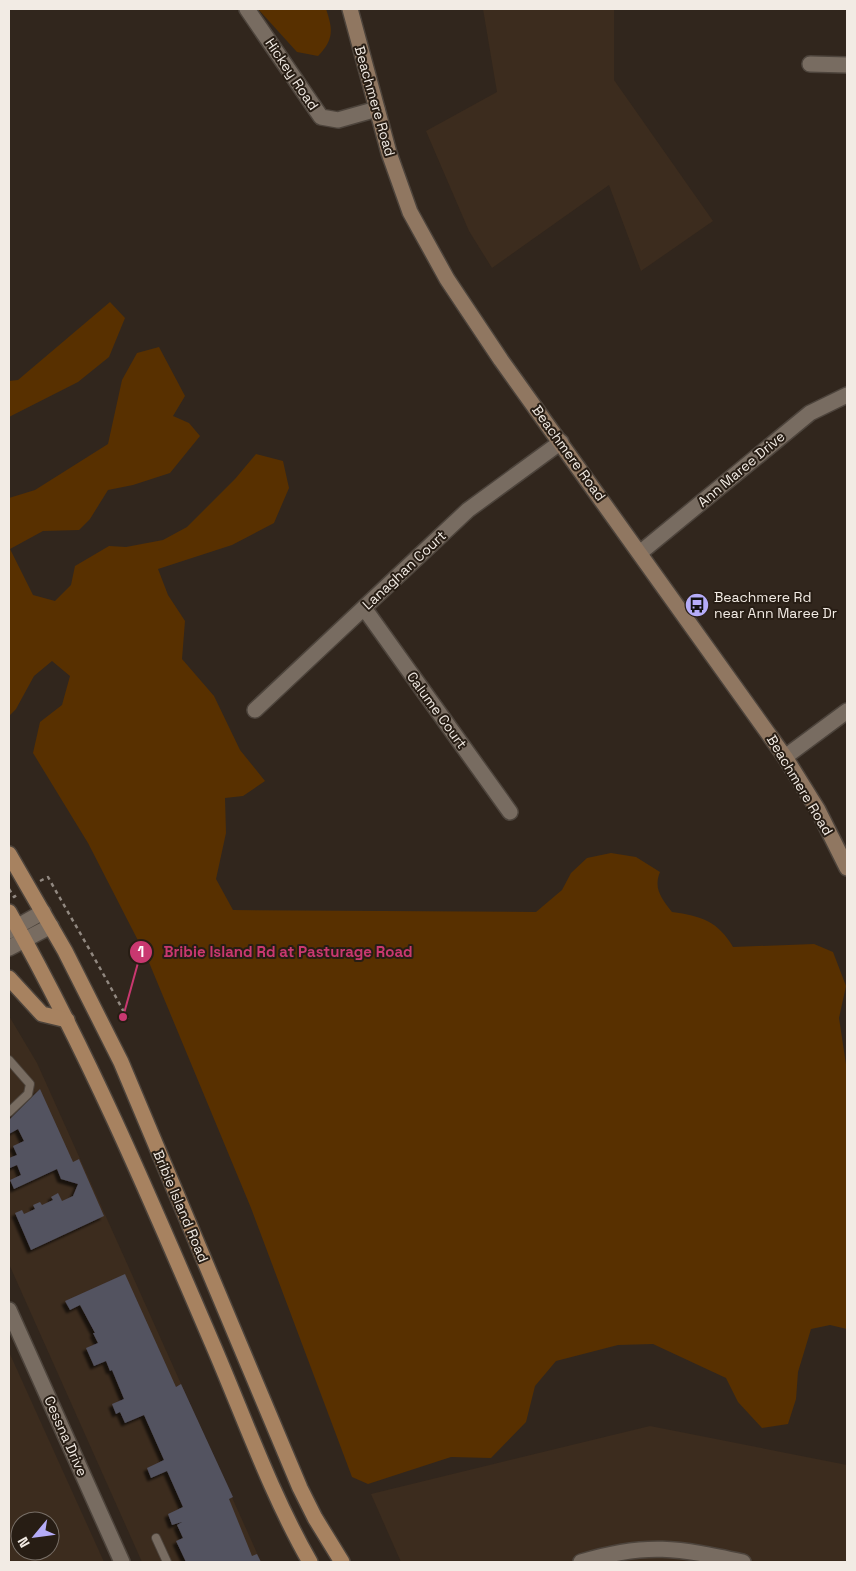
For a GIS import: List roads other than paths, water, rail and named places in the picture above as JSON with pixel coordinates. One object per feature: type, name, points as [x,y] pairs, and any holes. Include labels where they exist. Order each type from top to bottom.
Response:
[{"type":"main road","name":"Beachmere Road","points":[[350,9],[376,109],[399,184],[425,242],[468,313],[641,552],[785,756],[818,810],[847,868]]},
{"type":"main road","name":"Bribie Island Road","points":[[9,854],[51,926],[121,1062],[300,1488],[342,1562]]},
{"type":"main road","name":"Bribie Island Road","points":[[9,912],[13,928],[24,940],[67,1020],[120,1129],[276,1491],[310,1562]]},
{"type":"main road","points":[[9,978],[42,1014],[67,1020]]},
{"type":"street","name":"Hickey Road","points":[[247,9],[321,117],[338,120],[376,109]]},
{"type":"street","points":[[810,64],[847,65]]},
{"type":"street","name":"Ann Maree Drive","points":[[641,552],[810,413],[847,395]]},
{"type":"street","name":"Lanaghan Court","points":[[255,710],[468,510],[561,442]]},
{"type":"street","name":"Calume Court","points":[[364,608],[510,812]]},
{"type":"street","points":[[785,756],[847,711]]},
{"type":"street","points":[[13,928],[43,912]]},
{"type":"street","points":[[9,948],[51,926]]},
{"type":"street","name":"Cessna Drive","points":[[9,1310],[122,1562]]},
{"type":"street","points":[[581,1562],[633,1550],[659,1548],[686,1550],[743,1562]]},
{"type":"lane","points":[[9,1060],[30,1084],[28,1094],[9,1112]]},
{"type":"lane","points":[[156,1538],[166,1562]]},
{"type":"place","name":"Beachmere Rd near Ann Maree Dr","points":[[697,605]]},
{"type":"place","name":"Bribie Island Rd at Pasturage Road","points":[[123,1017]]}]
